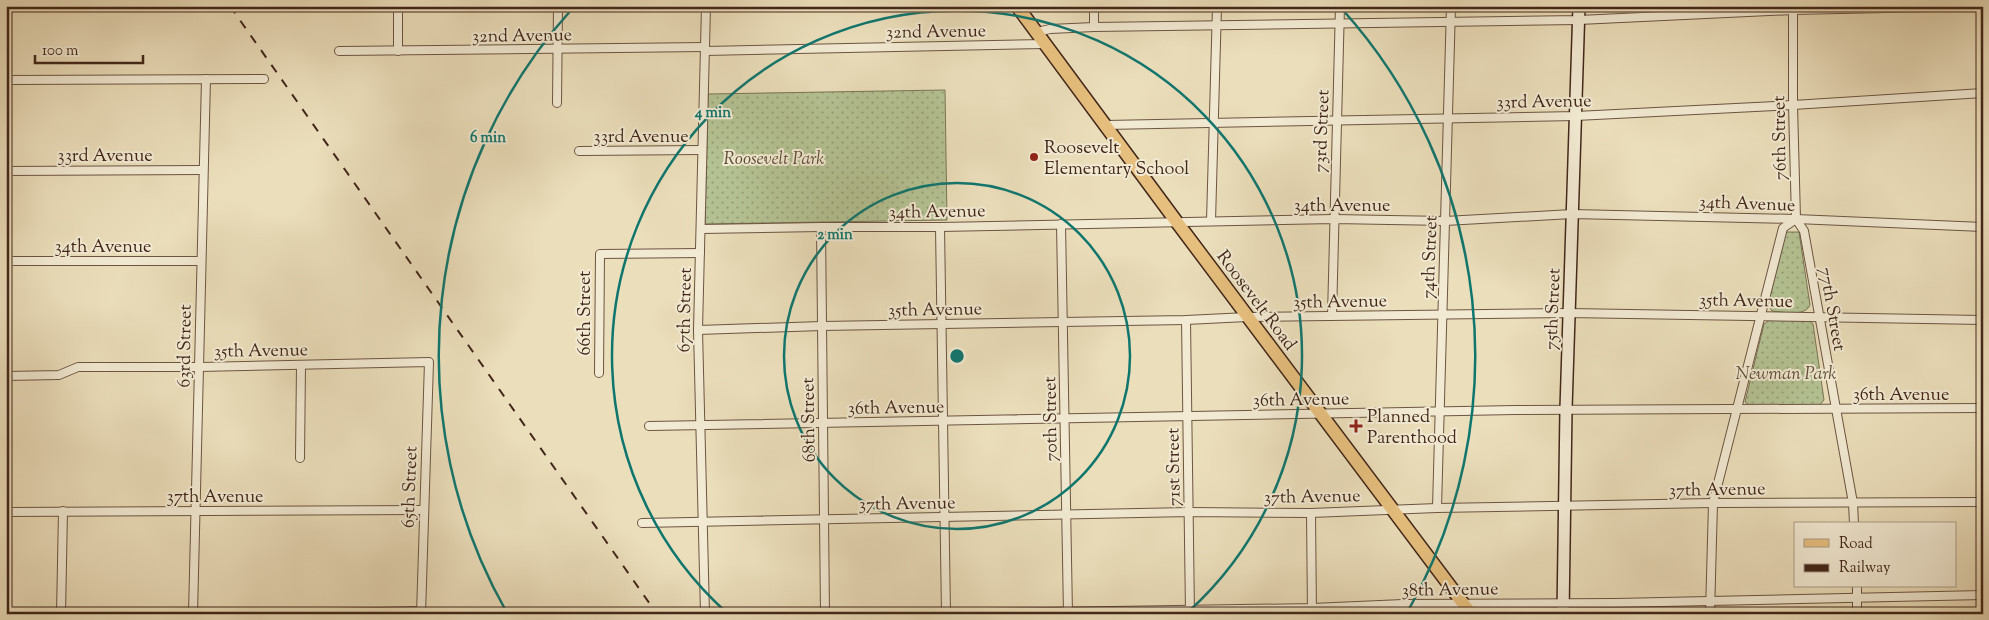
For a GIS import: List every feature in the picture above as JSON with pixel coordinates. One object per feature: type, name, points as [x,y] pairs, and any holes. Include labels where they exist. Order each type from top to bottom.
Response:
[{"type":"main road","name":"Roosevelt Road","points":[[1018,6],[1247,317],[1322,414],[1427,558],[1467,609]]},
{"type":"street","points":[[398,6],[398,51]]},
{"type":"street","points":[[557,103],[558,6]]},
{"type":"street","name":"67th Street","points":[[705,614],[698,330],[706,6]]},
{"type":"street","points":[[1094,6],[1094,27]]},
{"type":"street","points":[[1211,221],[1217,6]]},
{"type":"street","name":"73rd Street","points":[[1332,316],[1340,6]]},
{"type":"street","name":"74th Street","points":[[1437,508],[1451,6]]},
{"type":"street","name":"75th Street","points":[[1563,609],[1566,410],[1579,6]]},
{"type":"street","points":[[1037,32],[1050,29],[1094,27],[1579,20],[1793,8],[1983,6]]},
{"type":"street","name":"76th Street","points":[[1793,8],[1796,219]]},
{"type":"street","name":"32nd Avenue","points":[[339,51],[705,49],[1046,44]]},
{"type":"street","points":[[6,80],[264,78]]},
{"type":"street","name":"63rd Street","points":[[194,614],[200,261],[206,79]]},
{"type":"street","name":"33rd Avenue","points":[[1106,125],[1576,116],[1793,105],[1983,92]]},
{"type":"street","name":"33rd Avenue","points":[[579,151],[702,150]]},
{"type":"street","name":"33rd Avenue","points":[[6,171],[203,170]]},
{"type":"street","name":"34th Avenue","points":[[701,229],[940,227],[1334,219],[1445,221],[1572,214],[1796,219],[1983,227]]},
{"type":"street","points":[[1710,614],[1713,503],[1784,228],[1796,219]]},
{"type":"street","name":"77th Street","points":[[1796,219],[1804,231],[1853,503],[1854,522]]},
{"type":"street","name":"70th Street","points":[[1062,224],[1068,612]]},
{"type":"street","name":"68th Street","points":[[821,227],[826,614]]},
{"type":"street","points":[[940,227],[946,613]]},
{"type":"street","name":"66th Street","points":[[599,373],[600,254],[700,253]]},
{"type":"street","name":"34th Avenue","points":[[6,262],[200,261]]},
{"type":"street","name":"35th Avenue","points":[[698,330],[822,326],[1064,323],[1247,317],[1569,313],[1983,320]]},
{"type":"street","name":"71st Street","points":[[1186,320],[1190,611]]},
{"type":"street","name":"35th Avenue","points":[[6,376],[59,375],[78,367],[429,362]]},
{"type":"street","name":"65th Street","points":[[421,613],[429,362]]},
{"type":"street","points":[[300,458],[302,365]]},
{"type":"street","name":"36th Avenue","points":[[649,426],[1566,410],[1983,408]]},
{"type":"street","name":"37th Avenue","points":[[642,523],[1188,512],[1311,513],[1392,509],[1713,503],[1983,502]]},
{"type":"street","name":"37th Avenue","points":[[6,512],[423,510]]},
{"type":"street","points":[[61,614],[63,512]]},
{"type":"street","points":[[1311,513],[1312,611]]},
{"type":"street","points":[[1857,588],[1857,614]]},
{"type":"street","name":"38th Avenue","points":[[918,614],[1563,609],[1711,601],[1983,595]]},
{"type":"street","points":[[290,614],[421,613]]},
{"type":"green space","name":"Roosevelt Park","points":[[945,90],[947,220],[705,224],[708,94]]},
{"type":"green space","name":"Newman Park","points":[[1786,232],[1799,232],[1810,305],[1804,311],[1799,312],[1772,311],[1768,305]]},
{"type":"green space","name":"Newman Park","points":[[1770,320],[1808,320],[1813,324],[1824,400],[1818,407],[1751,406],[1745,402],[1764,324]]},
{"type":"railway","points":[[230,6],[657,614]]},
{"type":"place","name":"Roosevelt Elementary School","points":[[1034,157]]},
{"type":"place","name":"Planned Parenthood","points":[[1356,426]]}]
